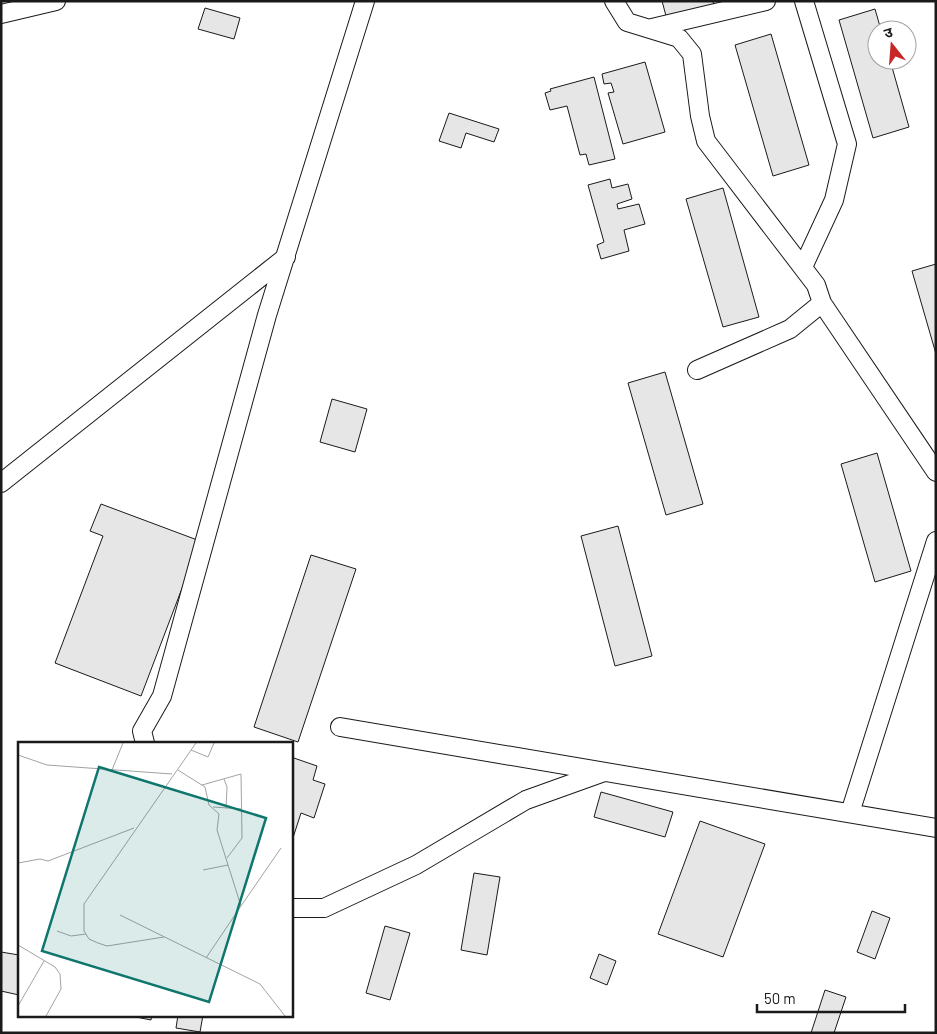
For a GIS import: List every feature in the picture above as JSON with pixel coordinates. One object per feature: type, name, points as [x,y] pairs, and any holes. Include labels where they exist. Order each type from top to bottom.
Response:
[{"type":"street","points":[[1,14],[56,1]]},
{"type":"street","points":[[145,742],[142,731],[162,696],[267,315],[365,1]]},
{"type":"street","points":[[614,1],[627,22],[652,28],[679,38],[692,54],[700,116],[706,141],[816,285],[822,303],[936,472]]},
{"type":"street","points":[[652,28],[715,7],[766,1]]},
{"type":"street","points":[[803,267],[834,200],[847,144],[804,1]]},
{"type":"street","points":[[1,484],[286,257]]},
{"type":"street","points":[[697,370],[790,330],[822,303]]},
{"type":"street","points":[[850,814],[936,541]]},
{"type":"street","points":[[340,727],[936,828]]},
{"type":"street","points":[[292,908],[324,908],[416,865],[526,800],[604,772]]},
{"type":"building","points":[[662,1],[713,1],[716,16],[669,27]]},
{"type":"building","points":[[205,8],[240,18],[234,39],[198,29]]},
{"type":"building","points":[[875,9],[878,20],[867,20],[867,70],[893,70],[909,127],[873,138],[839,20]]},
{"type":"building","points":[[771,34],[809,165],[773,176],[735,45]]},
{"type":"building","points":[[645,62],[665,132],[623,144],[608,93],[614,92],[611,83],[604,84],[602,74]]},
{"type":"building","points":[[594,77],[615,159],[589,165],[586,154],[580,155],[567,106],[550,110],[545,93],[551,91],[550,89]]},
{"type":"building","points":[[449,113],[499,129],[494,142],[466,133],[461,148],[439,141]]},
{"type":"building","points":[[610,179],[612,188],[628,184],[632,199],[617,204],[618,209],[639,204],[645,224],[624,230],[629,251],[601,259],[597,245],[604,242],[588,185]]},
{"type":"building","points":[[723,188],[759,317],[723,327],[686,199]]},
{"type":"building","points":[[936,264],[936,354],[912,271]]},
{"type":"building","points":[[665,372],[703,504],[666,515],[628,383]]},
{"type":"building","points":[[332,399],[367,409],[355,452],[320,442]]},
{"type":"building","points":[[877,453],[911,571],[875,582],[841,464]]},
{"type":"building","points":[[101,504],[200,541],[141,696],[55,663],[103,536],[90,531]]},
{"type":"building","points":[[618,526],[652,656],[615,666],[581,536]]},
{"type":"building","points":[[311,555],[356,569],[298,742],[254,727]]},
{"type":"building","points":[[292,757],[317,766],[313,780],[325,784],[314,818],[301,813],[292,841]]},
{"type":"building","points":[[601,792],[673,812],[665,837],[594,817]]},
{"type":"building","points":[[700,821],[765,844],[723,957],[658,934]]},
{"type":"building","points":[[474,873],[500,877],[487,955],[461,950]]},
{"type":"building","points":[[872,911],[890,918],[875,959],[857,952]]},
{"type":"building","points":[[385,926],[410,933],[390,1000],[366,993]]},
{"type":"building","points":[[1,952],[18,955],[18,995],[1,991]]},
{"type":"building","points":[[599,954],[616,961],[607,985],[590,978]]},
{"type":"building","points":[[825,990],[846,997],[834,1033],[811,1033]]},
{"type":"building","points":[[131,1016],[152,1016],[151,1020]]},
{"type":"building","points":[[178,1016],[203,1016],[200,1032],[176,1028]]}]
